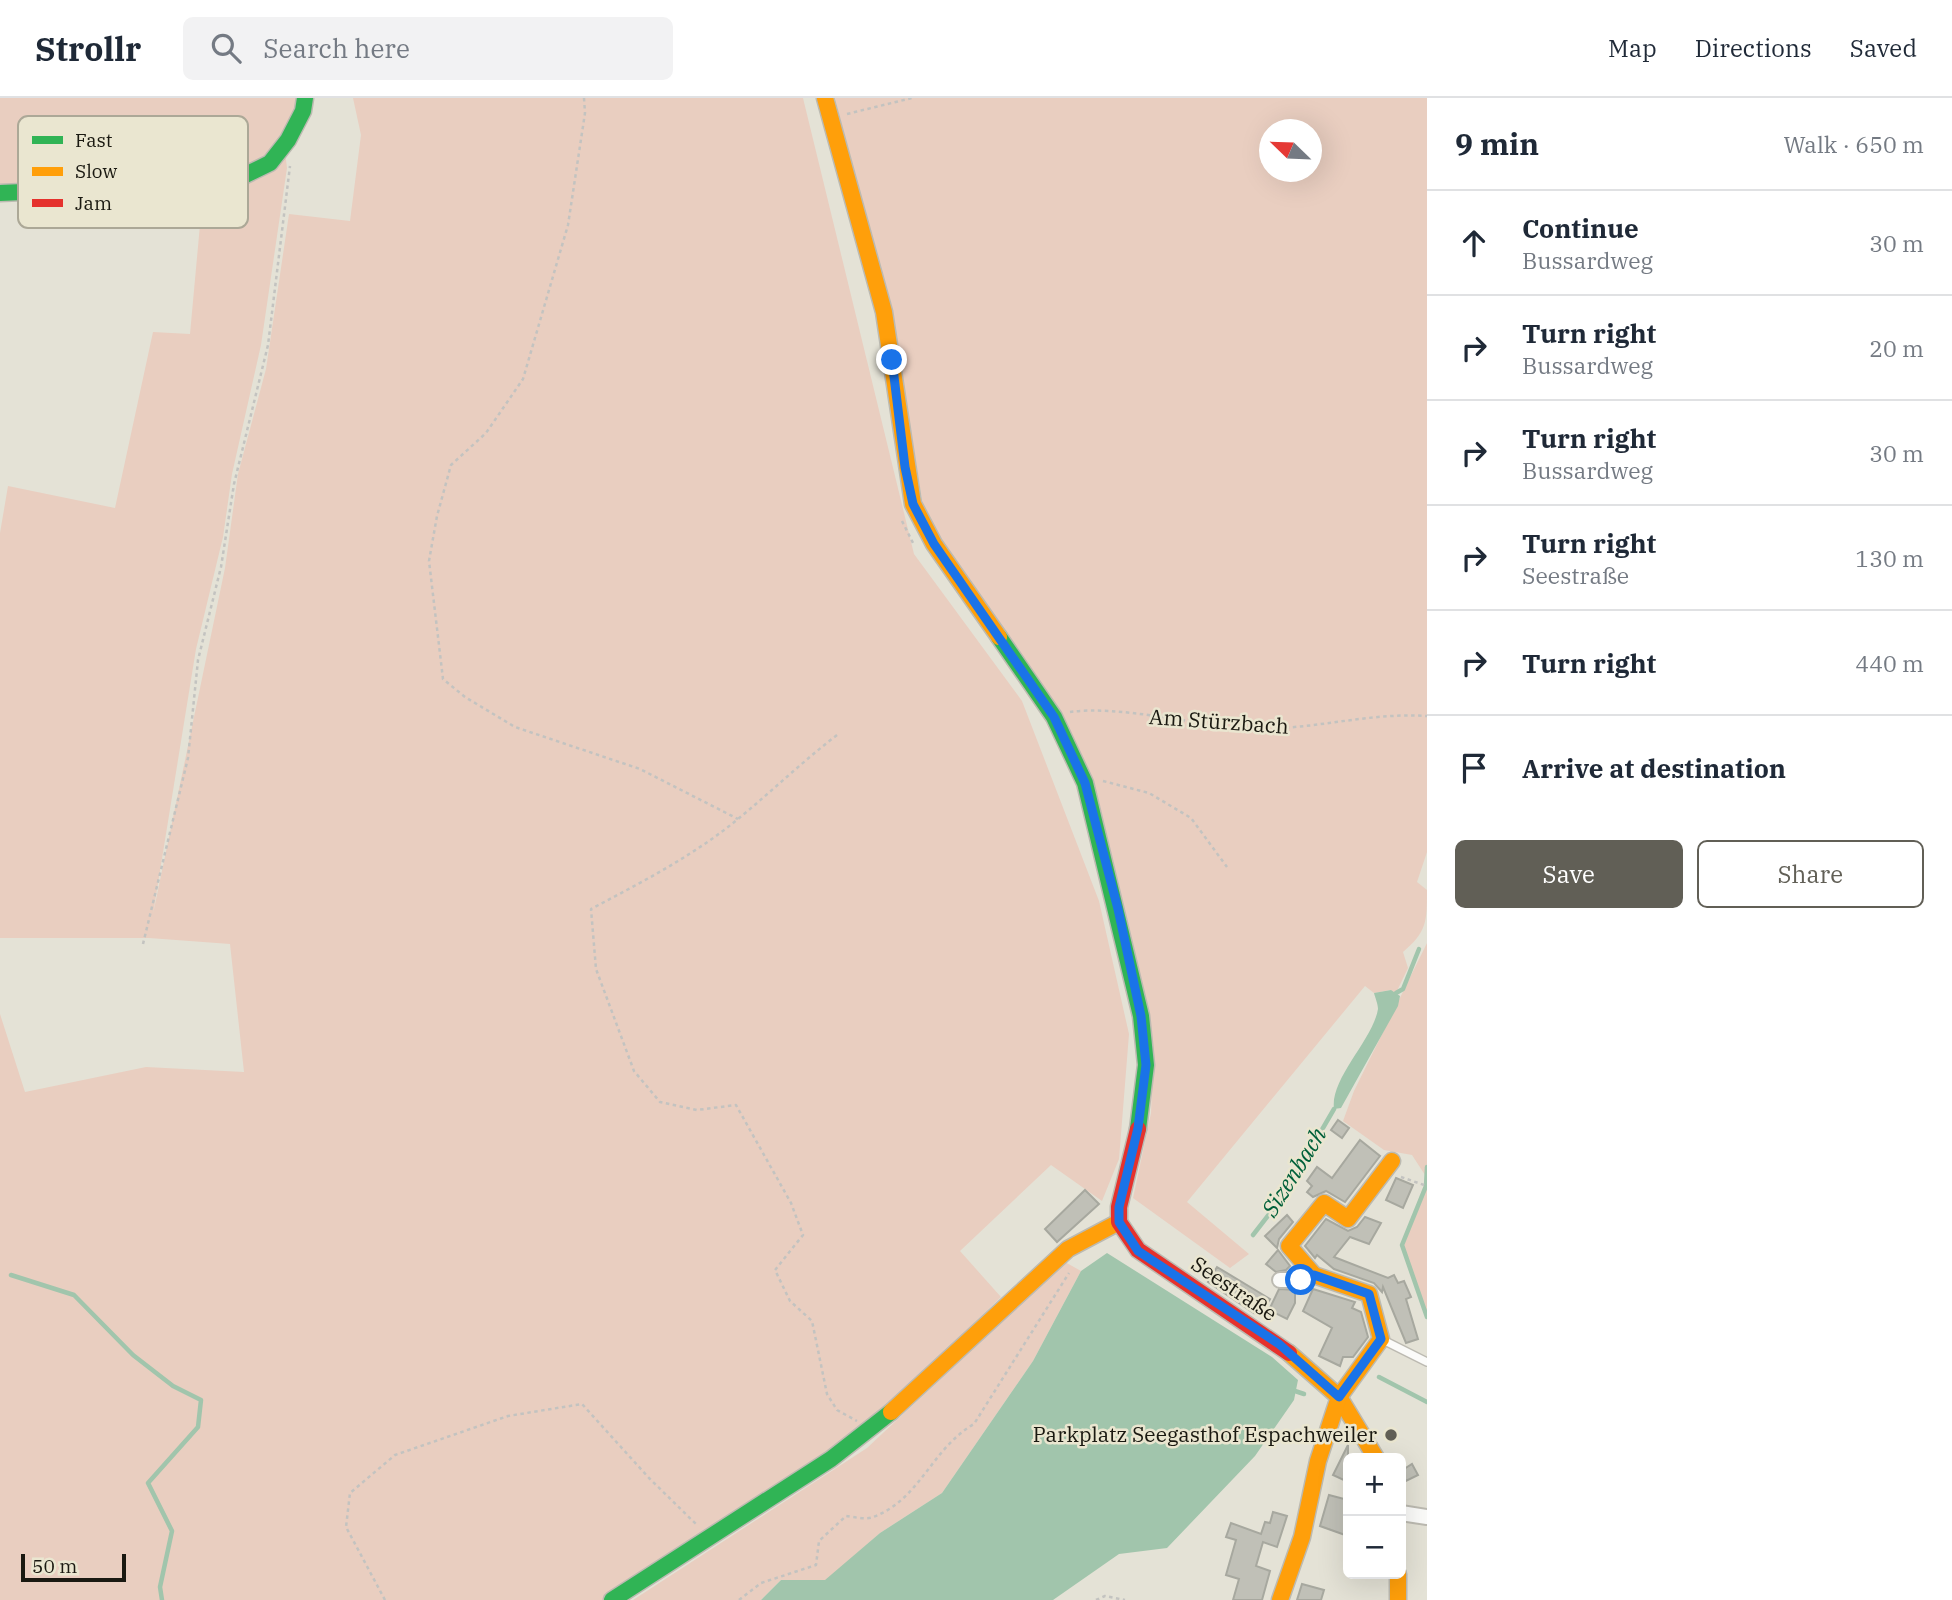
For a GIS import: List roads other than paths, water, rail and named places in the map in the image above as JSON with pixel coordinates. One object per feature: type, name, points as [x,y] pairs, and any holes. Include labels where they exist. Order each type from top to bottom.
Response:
[{"type":"street","points":[[248,174],[270,163],[289,138],[303,111],[304,98]]},
{"type":"street","points":[[612,1600],[873,1428],[1068,1249],[1119,1222],[1119,1207],[1138,1128],[1146,1065],[1141,1016],[1118,909],[1085,783],[1054,717],[934,544],[913,504],[884,312],[825,98]]},
{"type":"street","points":[[0,193],[18,192]]},
{"type":"street","points":[[1280,1600],[1302,1537],[1318,1461],[1339,1397],[1381,1339],[1369,1294],[1314,1275],[1289,1246],[1324,1203],[1348,1219],[1389,1166]]},
{"type":"street","name":"Seestraße","points":[[1119,1222],[1138,1251],[1279,1344],[1339,1397],[1373,1453]]},
{"type":"street","points":[[1280,1280],[1301,1280],[1314,1275]]},
{"type":"street","points":[[1406,1514],[1427,1517]]},
{"type":"street","points":[[1398,1579],[1398,1600]]},
{"type":"lane","points":[[1381,1339],[1426,1361]]},
{"type":"waterway","name":"Sizenbach","points":[[1396,993],[1403,989],[1419,949]]},
{"type":"waterway","name":"Sizenbach","points":[[1253,1235],[1284,1195],[1334,1109]]},
{"type":"waterway","points":[[1427,1167],[1426,1186],[1402,1245],[1427,1317]]},
{"type":"waterway","points":[[11,1275],[74,1295],[133,1355],[173,1386],[201,1400],[198,1427],[148,1483],[172,1531],[160,1587],[162,1600]]},
{"type":"waterway","points":[[1379,1377],[1427,1402]]},
{"type":"waterway","points":[[1295,1391],[1304,1394]]},
{"type":"place","name":"Parkplatz Seegasthof Espachweiler","points":[[1391,1435]]}]
